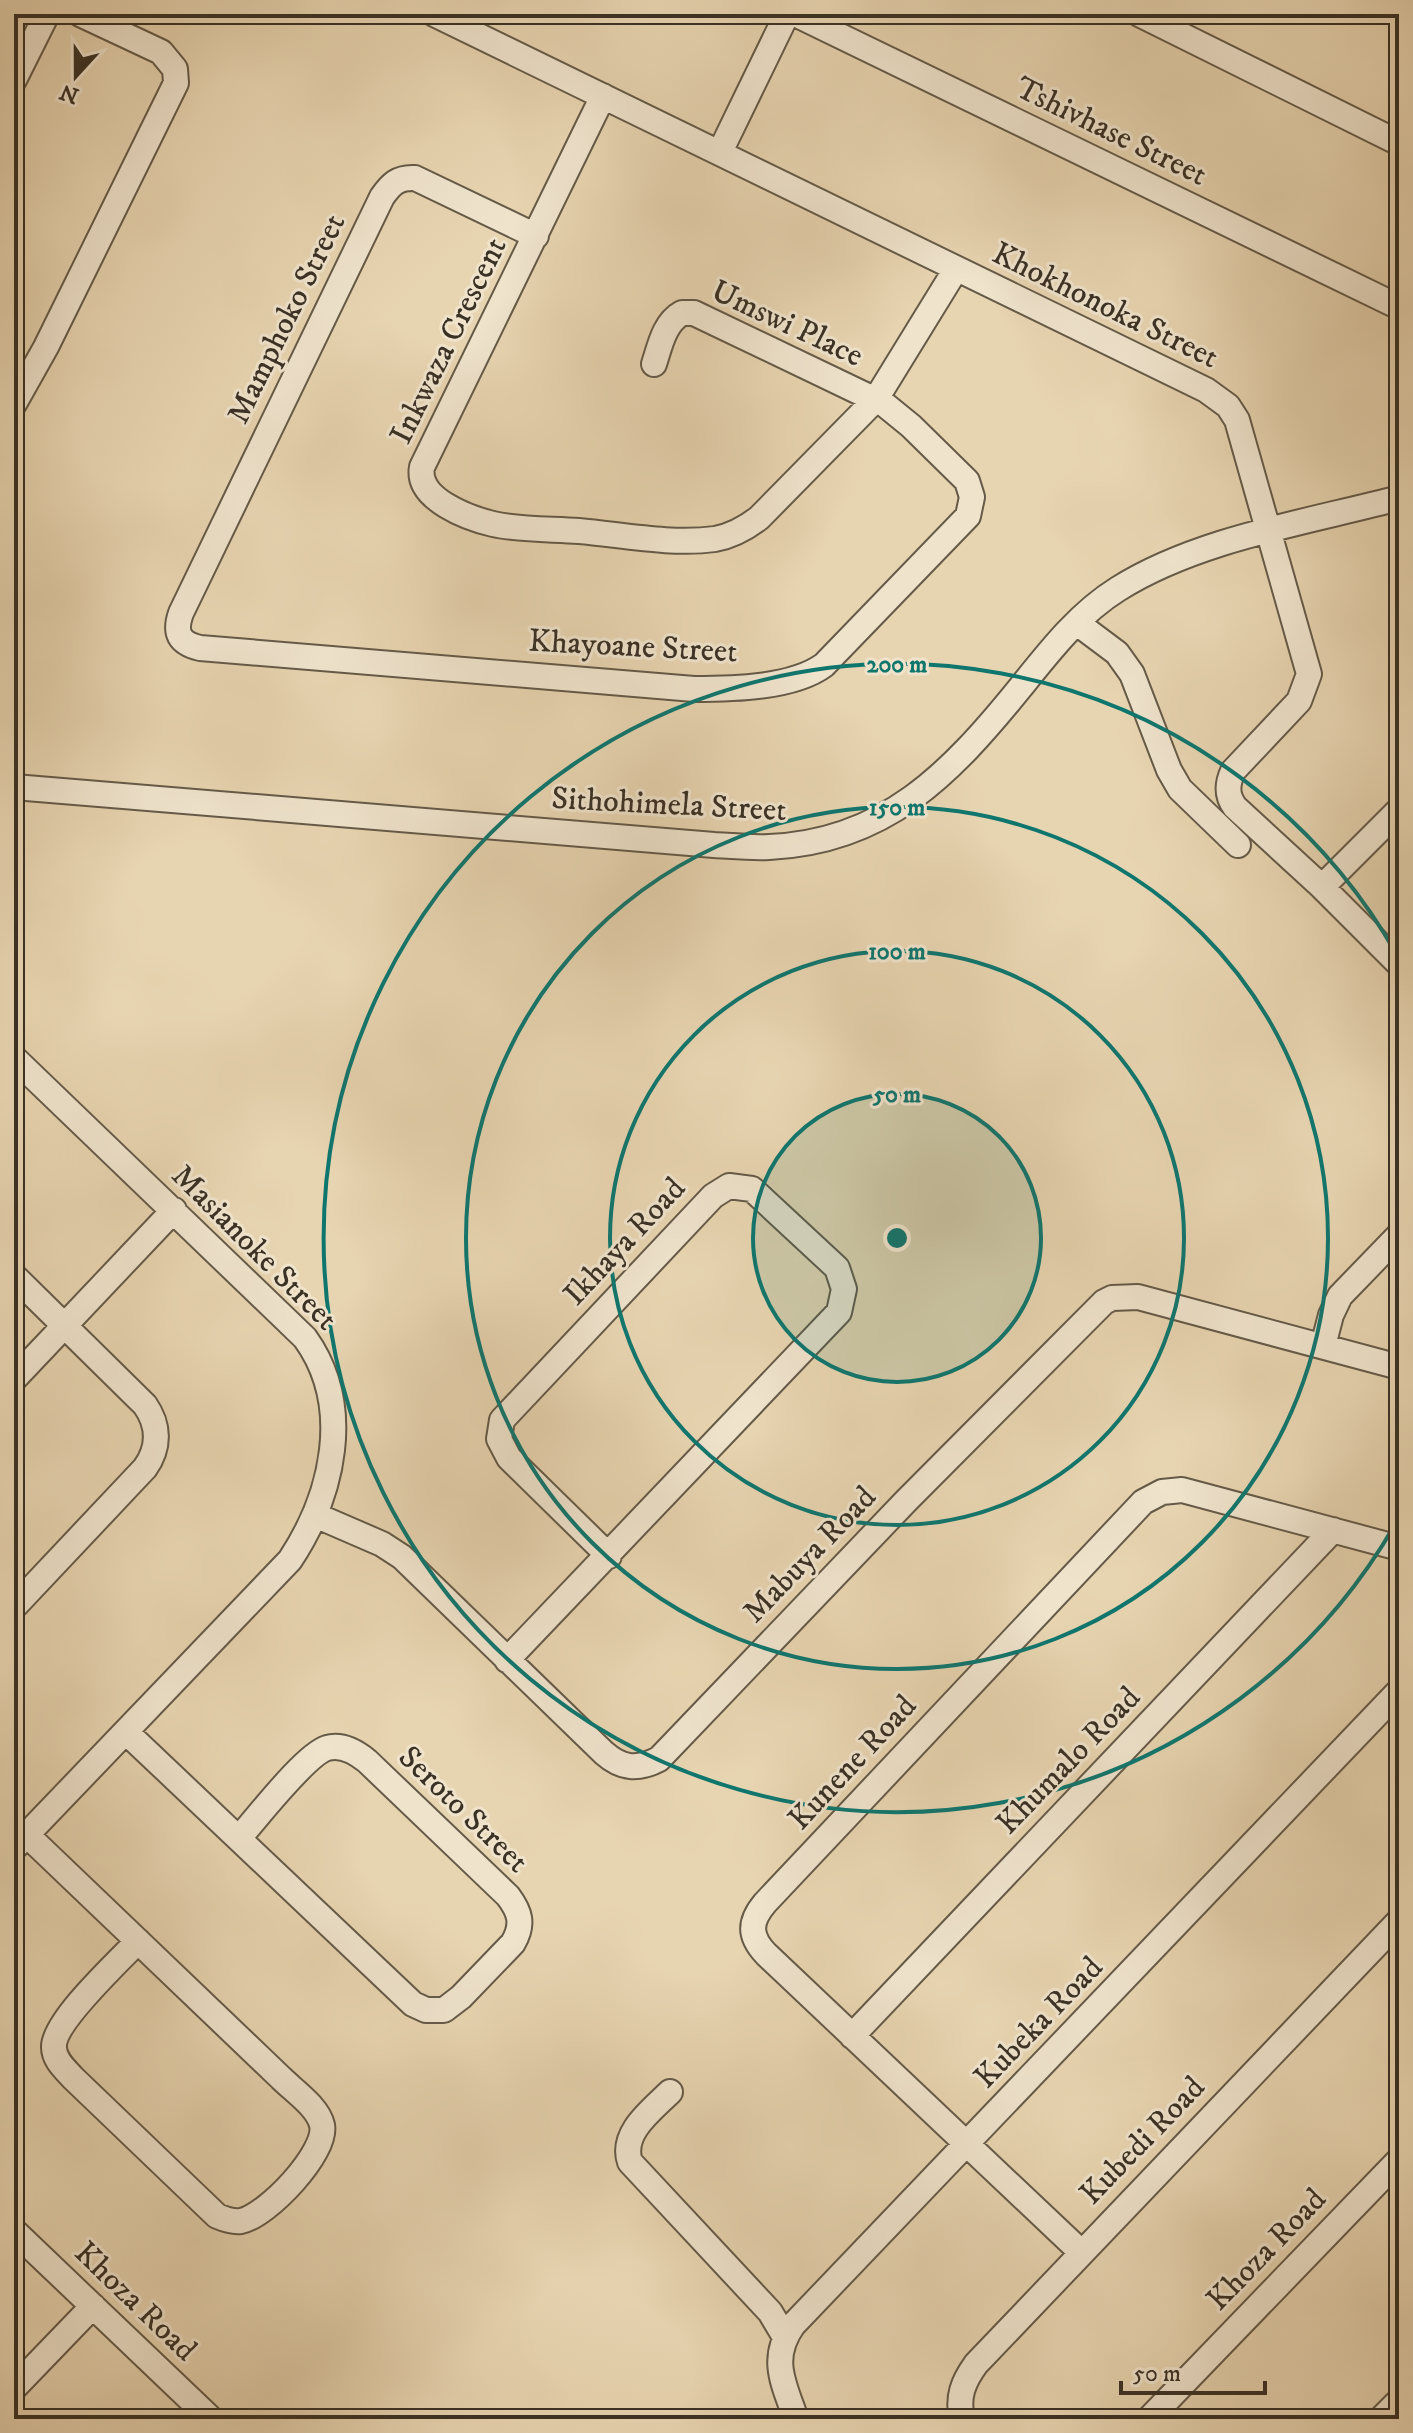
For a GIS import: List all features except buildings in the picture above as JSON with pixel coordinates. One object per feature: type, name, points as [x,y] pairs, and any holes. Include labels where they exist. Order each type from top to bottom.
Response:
[{"type":"street","points":[[14,80],[47,14]]},
{"type":"street","points":[[14,404],[53,333],[176,83],[175,69],[161,52],[80,14]]},
{"type":"street","name":"Khokhonoka Street","points":[[434,14],[1220,398],[1237,420],[1309,674],[1299,701],[1233,771],[1229,797],[1235,807],[1399,964]]},
{"type":"street","points":[[720,152],[787,14]]},
{"type":"street","name":"Tshivhase Street","points":[[795,14],[1399,307]]},
{"type":"street","points":[[1139,14],[1174,22],[1399,143]]},
{"type":"street","name":"Inkwaza Crescent","points":[[603,96],[422,467],[426,488],[438,500],[496,524],[675,539],[719,538],[746,528],[876,399],[956,269]]},
{"type":"street","name":"Mamphoko Street","points":[[177,627],[181,613],[382,197],[391,186],[404,178],[415,178],[536,236]]},
{"type":"street","name":"Umswi Place","points":[[654,364],[663,336],[672,321],[682,313],[694,313],[876,399]]},
{"type":"street","name":"Khayoane Street","points":[[177,627],[184,642],[200,648],[694,689],[724,689],[800,677],[815,671],[833,656],[958,529],[971,508],[967,481],[911,426],[876,399]]},
{"type":"street","name":"Sithohimela Street","points":[[14,787],[700,844],[769,847],[807,842],[880,820],[925,790],[965,753],[1077,623],[1109,594],[1156,568],[1213,546],[1399,498]]},
{"type":"street","points":[[1077,623],[1117,653],[1132,674],[1169,770],[1180,789],[1238,845]]},
{"type":"street","points":[[1322,887],[1399,810]]},
{"type":"street","name":"Masianoke Street","points":[[14,1058],[305,1338],[324,1368],[331,1394],[334,1430],[330,1467],[315,1515],[290,1560],[20,1841]]},
{"type":"street","name":"Ikhaya Road","points":[[507,1660],[609,1556],[839,1312],[844,1282],[837,1268],[752,1189],[729,1186],[713,1196],[502,1420],[499,1439],[509,1458],[609,1556]]},
{"type":"street","points":[[14,1379],[174,1210]]},
{"type":"street","points":[[1323,1346],[1331,1315],[1340,1296],[1399,1235]]},
{"type":"street","points":[[14,1276],[145,1405],[154,1419],[156,1442],[151,1460],[145,1468],[14,1607]]},
{"type":"street","name":"Mabuya Road","points":[[315,1515],[382,1544],[402,1557],[613,1761],[624,1766],[648,1765],[670,1748],[917,1490],[1104,1302],[1112,1298],[1138,1297],[1399,1367]]},
{"type":"street","name":"Kunene Road","points":[[1081,2252],[758,1945],[752,1929],[753,1920],[775,1892],[1143,1502],[1162,1492],[1182,1490],[1399,1548]]},
{"type":"street","name":"Khumalo Road","points":[[852,2036],[1333,1530]]},
{"type":"street","name":"Kubeka Road","points":[[785,2337],[793,2325],[1399,1691]]},
{"type":"street","name":"Seroto Street","points":[[126,1732],[402,1995],[426,2010],[444,2010],[451,2006],[519,1934],[520,1915],[508,1896],[367,1761],[347,1749],[324,1749],[309,1760],[239,1838]]},
{"type":"street","points":[[20,1841],[138,1941],[319,2116],[323,2127],[320,2146],[267,2208],[239,2221],[226,2220],[209,2209],[73,2078],[54,2052],[56,2033],[62,2023],[138,1941]]},
{"type":"street","name":"Kubedi Road","points":[[962,2419],[961,2391],[970,2372],[1399,1921]]},
{"type":"street","points":[[670,2092],[638,2125],[630,2138],[627,2148],[630,2162],[770,2312],[785,2337],[779,2362],[796,2419]]},
{"type":"street","name":"Khoza Road","points":[[1154,2417],[1399,2160]]},
{"type":"street","name":"Khoza Road","points":[[14,2231],[203,2416]]},
{"type":"street","points":[[14,2388],[93,2306]]},
{"type":"street","points":[[1381,2419],[1399,2401]]}]
